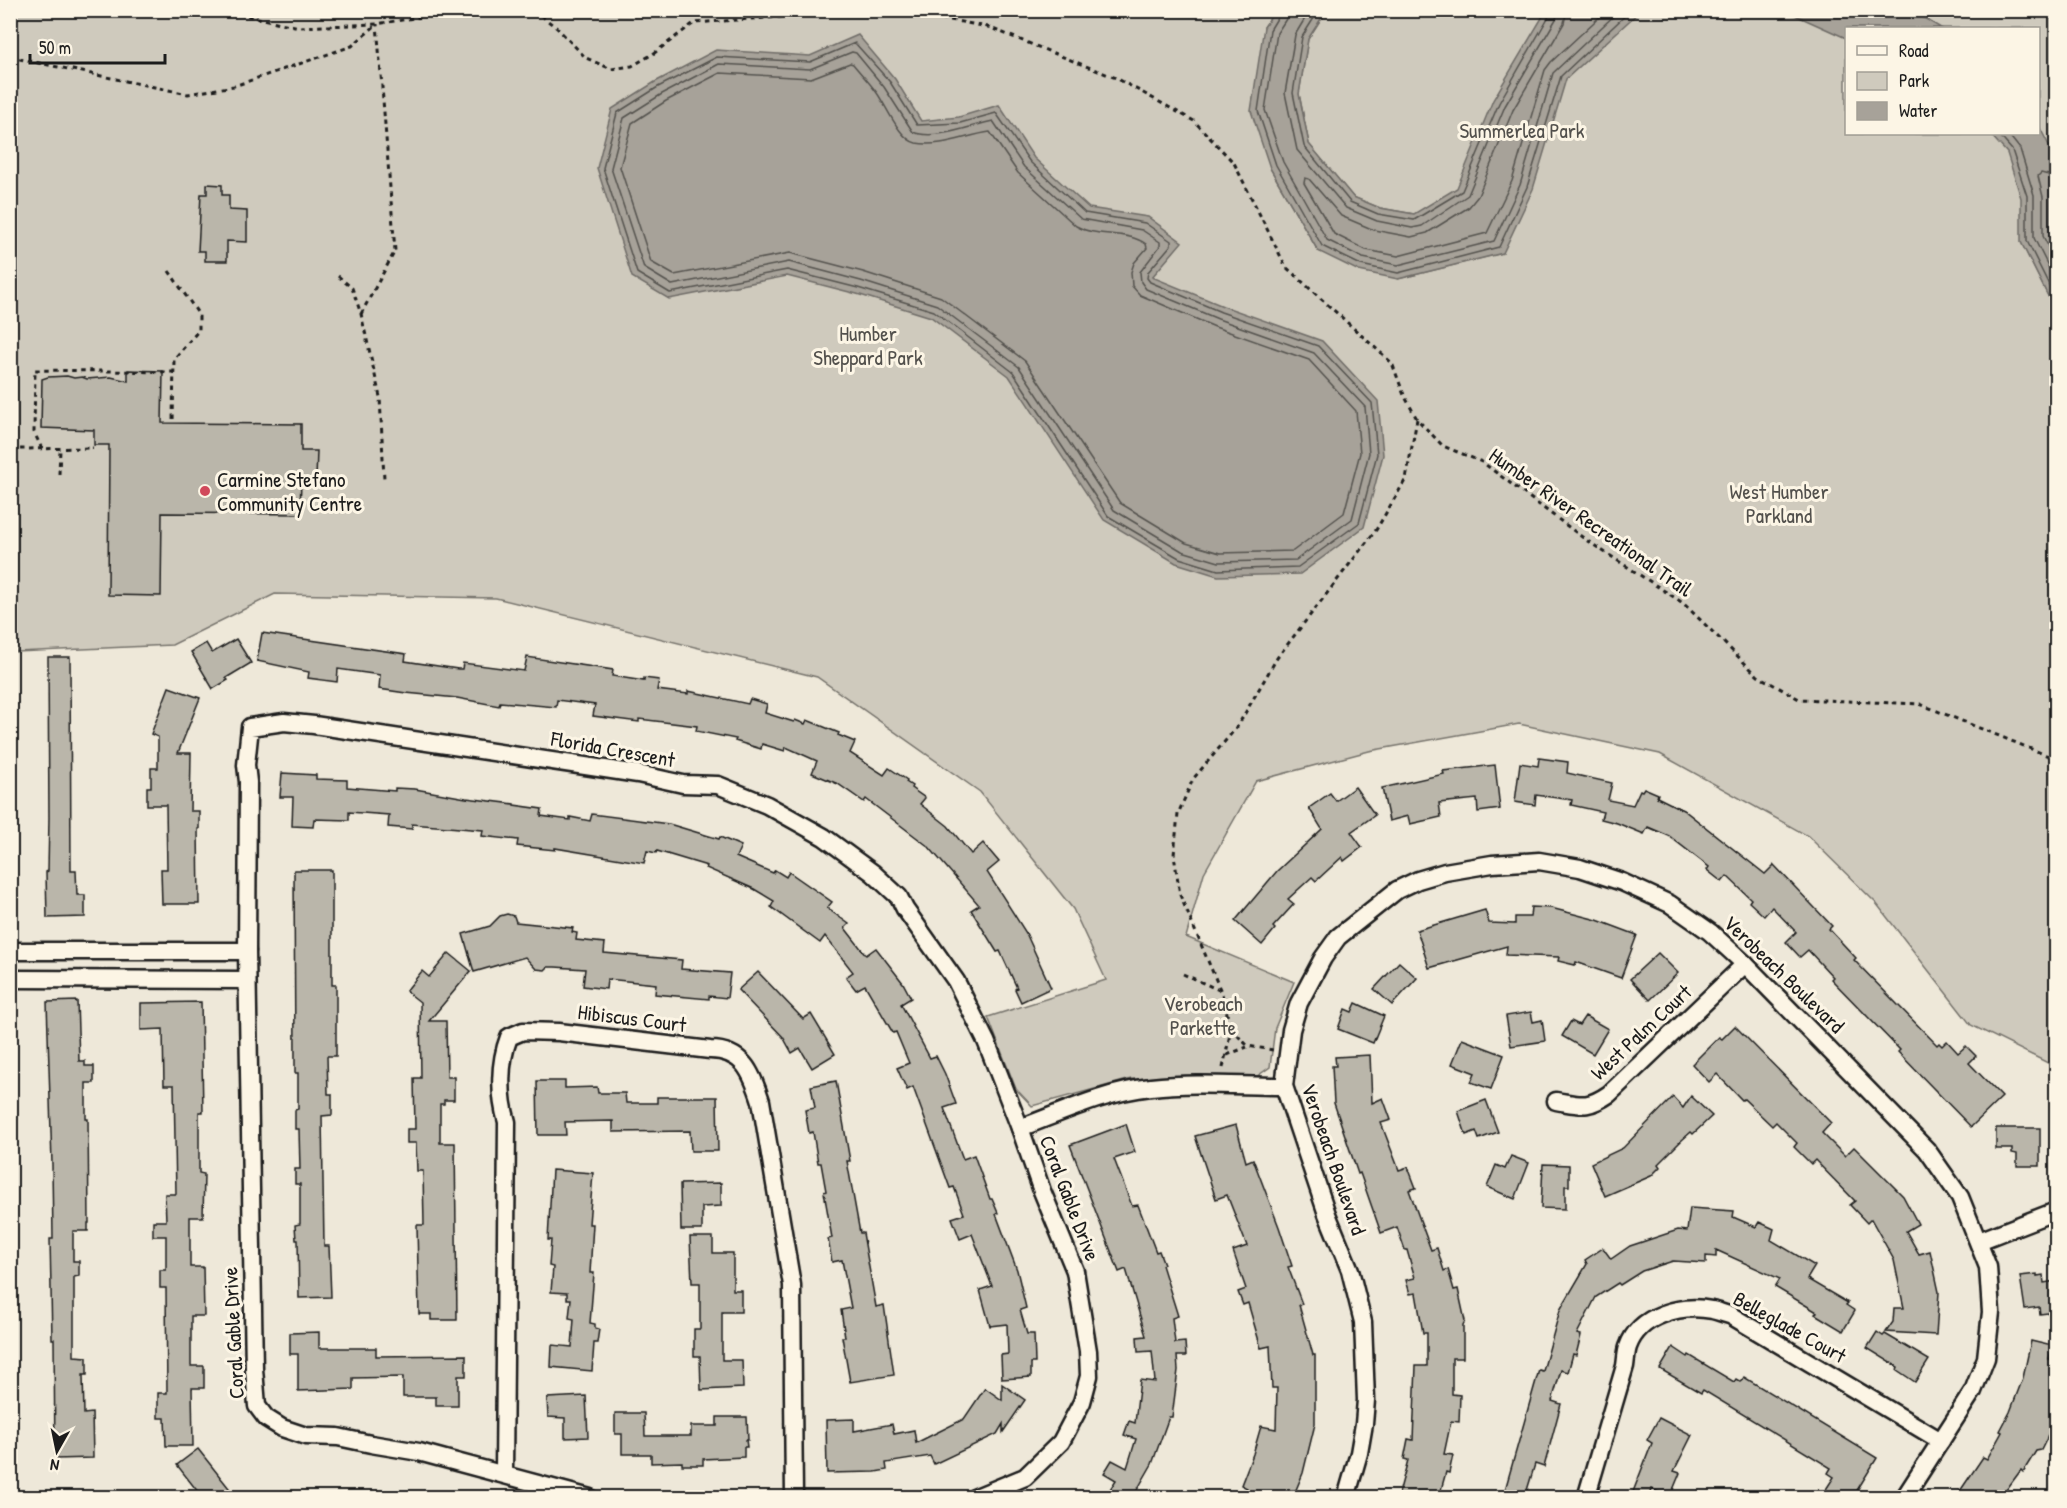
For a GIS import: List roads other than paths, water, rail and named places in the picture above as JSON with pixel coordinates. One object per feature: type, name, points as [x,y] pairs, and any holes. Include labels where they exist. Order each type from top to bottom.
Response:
[{"type":"street","name":"Florida Crescent","points":[[247,951],[248,782],[246,765],[250,727],[284,722],[314,724],[638,774],[682,784],[718,785],[767,805],[824,837],[873,873],[899,897],[956,981],[986,1041],[1020,1128]]},
{"type":"street","name":"Verobeach Boulevard","points":[[1346,1497],[1359,1453],[1364,1424],[1366,1400],[1363,1322],[1350,1270],[1327,1214],[1284,1086],[1287,1052],[1299,1003],[1323,958],[1338,937],[1396,890],[1418,880],[1457,870],[1492,864],[1539,861],[1598,873],[1671,904],[1710,932],[1745,964],[1927,1150],[1959,1197],[1979,1241],[1988,1268],[1991,1312],[1986,1358],[1973,1391],[1904,1497]]},
{"type":"street","points":[[10,951],[247,951]]},
{"type":"street","name":"Coral Gable Drive","points":[[247,951],[254,1369],[257,1406],[266,1418],[282,1428],[306,1436],[338,1437],[419,1452],[590,1497]]},
{"type":"street","name":"West Palm Court","points":[[1556,1101],[1582,1105],[1594,1104],[1609,1094],[1745,964]]},
{"type":"street","points":[[10,979],[247,980]]},
{"type":"street","name":"Hibiscus Court","points":[[504,1473],[507,1122],[501,1077],[503,1052],[509,1037],[523,1031],[559,1032],[723,1050],[738,1058],[752,1074],[761,1101],[792,1285],[794,1497]]},
{"type":"street","name":"Coral Gable Drive","points":[[974,1497],[1025,1477],[1061,1442],[1082,1402],[1089,1376],[1088,1351],[1075,1271],[1042,1191],[1020,1128],[1068,1108],[1120,1092],[1151,1087],[1284,1086]]},
{"type":"street","points":[[1979,1241],[2056,1211]]},
{"type":"street","name":"Belleglade Court","points":[[1586,1497],[1628,1347],[1636,1332],[1649,1321],[1667,1313],[1690,1308],[1730,1315],[1941,1441]]},
{"type":"water","points":[[1275,11],[1326,11],[1308,39],[1299,94],[1309,144],[1353,197],[1380,208],[1414,214],[1457,188],[1493,100],[1546,11],[1640,11],[1566,79],[1533,189],[1503,253],[1398,279],[1359,271],[1318,251],[1270,168],[1251,111],[1264,27]]},
{"type":"water","points":[[1786,11],[1912,11],[1939,27],[1845,27],[1845,38]]},
{"type":"water","points":[[858,35],[895,79],[921,121],[959,117],[999,105],[1034,158],[1089,208],[1148,217],[1182,242],[1152,277],[1223,306],[1322,341],[1378,401],[1383,455],[1364,527],[1300,574],[1218,576],[1176,563],[1104,520],[1009,376],[931,317],[857,294],[787,276],[669,299],[632,277],[597,168],[612,109],[655,82],[716,50],[810,56]]},
{"type":"water","points":[[2040,128],[2056,159],[2056,312],[2021,242],[2021,198],[2007,153],[1991,135],[2040,135]]},
{"type":"place","name":"Carmine Stefano Community Centre","points":[[205,491]]},
{"type":"park label","name":"Summerlea Park","points":[[1522,130]]},
{"type":"park label","name":"Humber Sheppard Park","points":[[868,345]]},
{"type":"park label","name":"West Humber Parkland","points":[[1779,503]]},
{"type":"park label","name":"Verobeach Parkette","points":[[1203,1015]]}]
